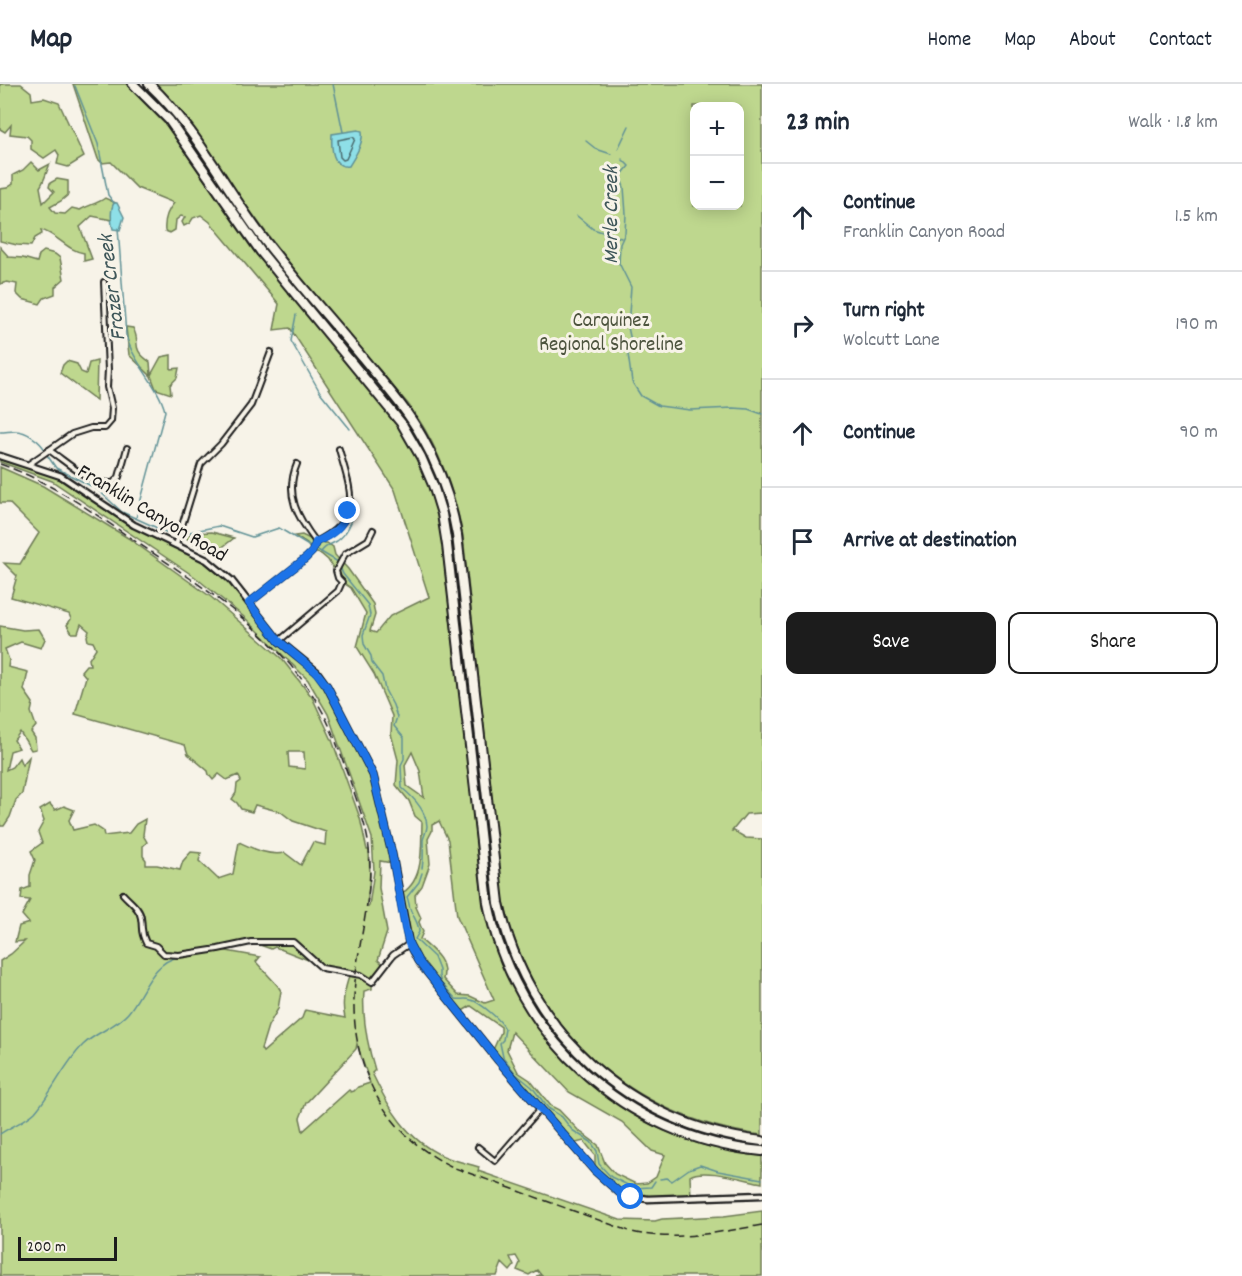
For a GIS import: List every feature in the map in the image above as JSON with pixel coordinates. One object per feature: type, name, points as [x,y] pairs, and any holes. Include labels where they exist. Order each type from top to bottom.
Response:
[{"type":"highway","points":[[133,84],[154,103],[173,126],[261,252],[393,411],[424,464],[438,500],[447,544],[488,903],[502,954],[526,1003],[548,1035],[568,1058],[596,1084],[627,1106],[661,1124],[697,1138],[727,1146],[762,1151]]},
{"type":"highway","points":[[149,84],[181,119],[268,244],[400,403],[421,435],[438,469],[457,536],[498,896],[509,940],[532,990],[552,1022],[577,1051],[599,1072],[630,1094],[663,1113],[692,1124],[728,1135],[762,1141]]},
{"type":"street","points":[[29,464],[72,434],[91,428],[105,428],[111,421],[112,408],[107,387],[104,282]]},
{"type":"street","points":[[176,545],[201,464],[221,444],[251,405],[271,352]]},
{"type":"street","points":[[49,450],[102,484],[113,483],[119,477],[127,448]]},
{"type":"street","points":[[249,603],[312,552],[316,542],[335,533],[345,520],[351,493],[339,449]]},
{"type":"street","name":"Franklin Canyon Road","points":[[0,456],[61,476],[134,525],[207,560],[231,579],[279,641],[316,672],[327,686],[373,775],[392,854],[409,944],[418,961],[540,1109],[595,1171],[622,1195],[648,1199],[762,1195]]},
{"type":"street","points":[[297,464],[291,477],[291,492],[300,521],[316,542]]},
{"type":"street","points":[[279,641],[338,591],[342,582],[336,571],[345,555],[368,540],[373,530]]},
{"type":"street","points":[[123,894],[137,908],[141,917],[140,932],[146,943],[156,946],[164,954],[178,955],[251,942],[293,942],[322,968],[361,975],[372,982],[393,956],[409,944]]},
{"type":"street","points":[[478,1147],[495,1161],[540,1109]]},
{"type":"green space","points":[[0,84],[21,84],[31,92],[32,100],[44,98],[59,103],[84,157],[68,167],[57,164],[59,155],[56,150],[44,158],[31,149],[31,140],[27,136],[10,134],[11,125],[5,132],[0,129]]},
{"type":"green space","points":[[73,84],[126,84],[167,126],[253,250],[402,431],[425,476],[436,509],[441,535],[484,911],[500,959],[522,1004],[550,1044],[584,1079],[622,1108],[665,1131],[712,1147],[762,1156],[762,1183],[704,1173],[690,1176],[691,1197],[648,1199],[622,1195],[595,1171],[595,1155],[584,1141],[572,1144],[492,1052],[501,1027],[471,1006],[459,1013],[433,981],[409,944],[399,895],[413,882],[417,873],[421,853],[422,822],[415,816],[409,801],[396,785],[398,760],[391,734],[392,716],[374,674],[357,647],[366,613],[351,588],[342,582],[328,560],[321,554],[312,552],[307,544],[295,536],[302,535],[333,547],[335,555],[373,604],[375,615],[370,631],[376,633],[390,616],[429,597],[395,490],[290,328],[274,330],[279,304],[210,222],[201,215],[193,218],[184,226],[182,222],[185,217],[181,216],[176,220],[175,230],[170,233],[165,231],[166,216],[174,203],[137,188],[111,162],[102,163],[98,159]],"holes":[[[412,752],[420,771],[424,798],[407,786],[405,765]],[[439,821],[448,840],[457,916],[494,1000],[485,1003],[470,996],[458,995],[443,979],[443,966],[438,956],[420,939],[423,932],[415,895],[422,886],[430,864],[428,839],[432,825]],[[512,1032],[569,1092],[622,1122],[652,1151],[665,1155],[656,1177],[647,1183],[636,1184],[615,1174],[605,1163],[598,1145],[578,1130],[559,1110],[551,1106],[530,1080],[518,1072],[507,1050]]]},
{"type":"green space","name":"Carquinez Regional Shoreline","points":[[156,84],[762,84],[762,813],[746,814],[732,831],[746,838],[762,839],[762,1135],[713,1125],[668,1109],[627,1086],[591,1057],[560,1023],[534,984],[515,940],[502,892],[463,536],[455,501],[443,467],[428,434],[408,404],[329,312],[272,240],[195,132]]},
{"type":"green space","points":[[31,162],[39,170],[50,164],[40,187],[43,203],[54,192],[49,187],[50,183],[57,179],[68,181],[68,195],[50,207],[55,213],[65,214],[72,208],[80,210],[105,198],[116,203],[122,222],[92,216],[80,227],[92,259],[84,261],[84,253],[72,249],[41,230],[42,234],[35,238],[31,246],[0,241],[0,189],[13,184],[13,175],[23,170]]},
{"type":"green space","points":[[0,247],[9,257],[37,262],[39,255],[44,251],[60,258],[64,279],[55,287],[55,294],[44,298],[40,304],[22,299],[16,293],[17,284],[7,282],[0,284]]},
{"type":"green space","points":[[126,327],[133,328],[140,353],[150,362],[151,375],[161,357],[171,355],[171,369],[179,368],[177,378],[170,385],[171,394],[156,389],[151,376],[129,355]]},
{"type":"green space","points":[[67,361],[77,364],[81,372],[86,374],[89,363],[97,361],[96,400],[60,373]]},
{"type":"green space","points":[[0,456],[62,478],[127,523],[210,565],[224,578],[279,643],[318,676],[335,704],[372,780],[392,863],[380,861],[379,888],[387,932],[378,960],[385,966],[372,982],[372,989],[364,991],[364,1021],[375,1070],[372,1073],[392,1110],[409,1132],[430,1149],[447,1158],[479,1167],[478,1171],[620,1220],[655,1221],[762,1211],[762,1276],[536,1276],[541,1275],[537,1270],[529,1275],[517,1270],[520,1263],[516,1256],[510,1257],[514,1266],[510,1271],[502,1263],[497,1276],[0,1276],[0,961],[25,941],[15,942],[19,926],[29,923],[22,915],[30,900],[21,899],[22,890],[30,887],[30,875],[35,860],[31,851],[42,843],[38,832],[44,821],[40,810],[50,804],[55,810],[64,806],[74,810],[69,820],[73,830],[94,825],[103,831],[104,836],[129,833],[136,824],[145,819],[143,835],[147,842],[143,846],[143,856],[146,865],[180,870],[183,861],[191,852],[201,853],[199,861],[218,879],[233,874],[239,842],[267,853],[285,853],[301,865],[313,842],[325,845],[326,832],[293,821],[281,812],[255,805],[252,812],[241,809],[232,799],[236,793],[237,784],[241,781],[238,775],[227,780],[219,774],[213,780],[208,771],[188,754],[185,745],[75,714],[86,677],[81,671],[86,665],[90,665],[89,659],[96,648],[93,642],[88,641],[89,631],[81,624],[78,633],[72,633],[67,625],[71,619],[69,614],[11,597],[17,576],[4,563],[20,564],[39,533],[9,503],[0,503],[0,467],[43,486],[128,538],[211,597],[281,658],[312,697],[332,740],[360,818],[367,850],[369,850],[370,876],[367,906],[369,906],[374,871],[372,838],[328,714],[308,680],[244,617],[195,577],[52,481],[0,462]],"holes":[[[288,752],[304,752],[305,769],[289,767]],[[251,942],[271,949],[275,947],[316,963],[322,968],[350,973],[345,990],[345,1018],[305,1010],[302,1018],[263,1052],[261,1049],[268,1026],[278,1009],[281,991],[256,962],[260,957],[221,950]],[[357,1044],[370,1083],[354,1091],[349,1090],[303,1131],[300,1118],[306,1103],[356,1049]]]},
{"type":"green space","points":[[212,532],[234,538],[215,553],[198,546],[185,537],[193,533]]},
{"type":"green space","points":[[0,626],[23,630],[39,629],[45,639],[41,648],[21,642],[5,649],[9,660],[8,667],[28,672],[24,690],[33,703],[31,712],[36,726],[31,732],[35,738],[36,749],[31,750],[20,732],[14,740],[19,748],[10,751],[6,770],[12,767],[19,758],[22,765],[29,757],[22,794],[16,800],[4,826],[0,826]]},
{"type":"water","points":[[362,131],[360,145],[349,166],[343,166],[336,161],[332,151],[332,134]]},
{"type":"water","points":[[114,203],[117,203],[124,217],[120,230],[113,229],[112,226],[111,212]]},
{"type":"waterway","points":[[333,84],[343,132]]},
{"type":"waterway","name":"Frazer Creek","points":[[75,86],[98,144],[108,195],[114,203]]},
{"type":"waterway","name":"Merle Creek","points":[[618,149],[629,126]]},
{"type":"waterway","points":[[586,141],[596,149],[611,154]]},
{"type":"waterway","name":"Merle Creek","points":[[622,159],[629,166],[620,177],[624,187],[626,214],[619,263],[631,287],[628,327],[631,341],[628,354],[632,382],[641,396],[659,406],[690,410],[748,409],[762,414]]},
{"type":"waterway","points":[[577,216],[593,229],[621,238]]},
{"type":"waterway","name":"Frazer Creek","points":[[118,228],[126,335],[134,355],[162,401],[165,411],[136,518]]},
{"type":"waterway","points":[[296,315],[291,341],[320,392],[350,429]]},
{"type":"waterway","points":[[0,432],[24,433],[36,440],[45,450]]},
{"type":"waterway","points":[[47,455],[56,468],[97,489],[122,512],[166,532],[185,533],[219,526],[252,537],[279,528],[312,548]]},
{"type":"waterway","points":[[321,552],[343,535],[351,523],[354,511]]},
{"type":"waterway","points":[[316,549],[338,562],[343,574],[368,605],[370,615],[363,635],[364,644],[372,663],[382,676],[385,690],[393,705],[397,717],[394,726],[404,738],[404,759],[401,765],[402,788],[418,804],[426,820],[422,868]]},
{"type":"waterway","points":[[422,873],[419,882],[407,897],[419,932],[415,939],[434,957],[441,983],[456,999],[475,1001],[500,1021],[505,1029],[503,1040],[500,1043],[503,1057],[516,1074],[532,1087],[548,1108],[562,1117],[572,1130],[591,1142],[597,1151],[599,1164],[611,1177],[634,1188],[651,1187],[655,1181]]},
{"type":"waterway","points":[[0,1134],[35,1112],[83,1045],[123,1018],[155,972],[162,965],[179,957]]},
{"type":"waterway","points":[[323,970],[346,975]]},
{"type":"waterway","points":[[660,1179],[667,1178],[672,1181],[689,1169],[700,1165],[718,1171],[762,1179]]},
{"type":"railway","points":[[0,464],[69,497],[209,592],[234,611],[280,654],[317,702],[338,747],[368,841],[370,874],[356,973],[354,1003],[356,1033],[362,1062],[372,1088],[387,1113],[406,1134],[428,1153],[455,1168],[632,1232],[681,1236],[762,1225]]},
{"type":"route","points":[[348,511],[345,520],[335,533],[316,542],[312,552],[306,558],[249,603],[279,641],[316,672],[327,686],[373,775],[392,854],[405,928],[409,944],[418,961],[454,1008],[595,1171],[622,1195],[631,1197]]}]
